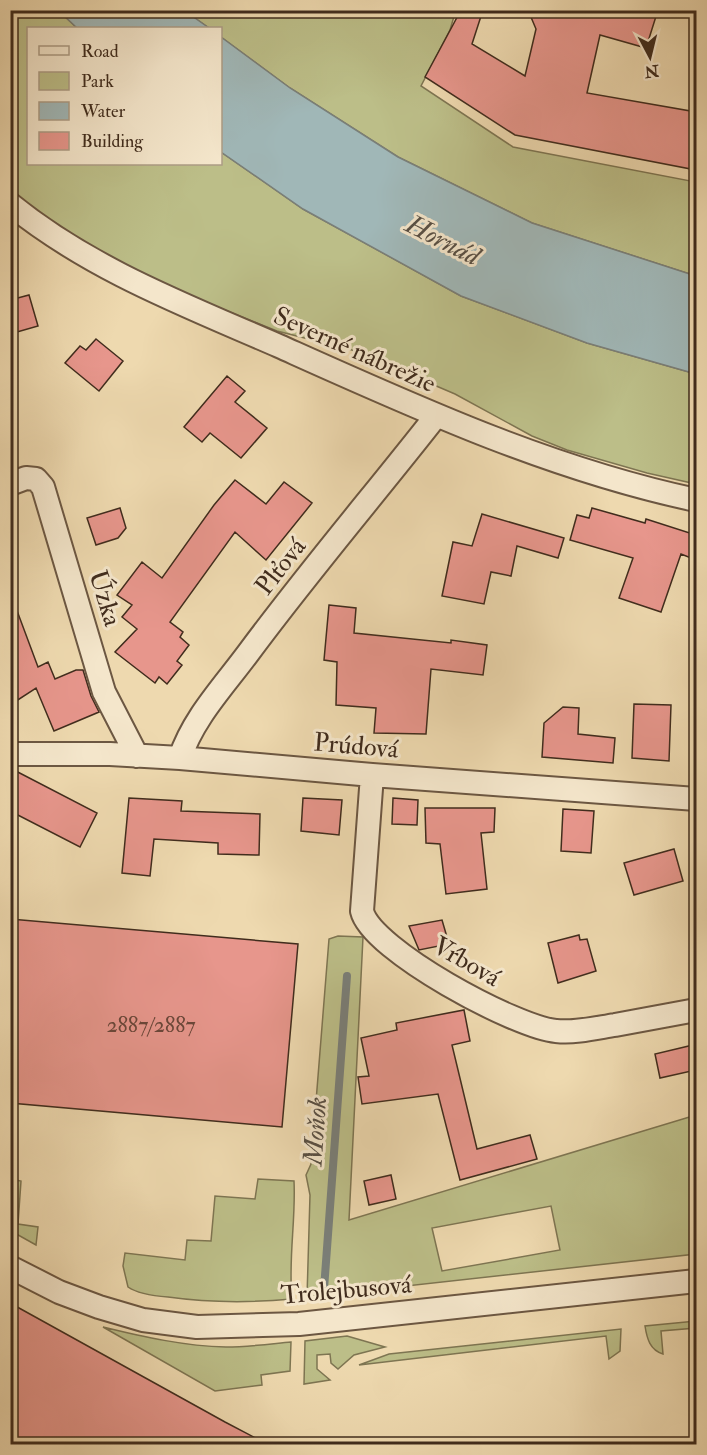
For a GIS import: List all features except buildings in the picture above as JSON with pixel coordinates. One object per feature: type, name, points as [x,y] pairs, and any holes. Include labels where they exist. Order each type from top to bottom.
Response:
[{"type":"street","name":"Severné nábrežie","points":[[10,204],[69,247],[127,279],[436,416],[546,459],[645,489],[696,500]]},
{"type":"street","name":"Plťová","points":[[180,758],[191,730],[238,666],[436,416]]},
{"type":"street","name":"Úzka","points":[[10,484],[26,478],[36,479],[43,487],[104,692],[137,756]]},
{"type":"street","name":"Prúdová","points":[[10,754],[180,758],[696,799]]},
{"type":"street","name":"Vŕbová","points":[[372,775],[362,911],[367,923],[412,962],[480,1003],[540,1029],[573,1032],[696,1010]]},
{"type":"street","name":"Trolejbusová","points":[[10,1267],[59,1292],[142,1320],[198,1327],[299,1324],[696,1281]]},
{"type":"green space","points":[[446,10],[455,13],[450,30],[421,86],[513,147],[696,182],[696,276],[532,223],[398,157],[290,88],[222,38],[222,27],[208,27],[185,11]]},
{"type":"green space","points":[[10,11],[59,11],[76,27],[27,27],[27,165],[222,165],[222,153],[303,209],[461,296],[587,343],[696,374],[696,484],[647,473],[567,450],[532,436],[455,394],[352,350],[277,331],[69,247],[11,204],[11,191],[17,183],[10,176]]},
{"type":"green space","points":[[338,936],[363,937],[349,1220],[696,1115],[696,1254],[307,1297],[310,1195],[306,1175],[311,1164],[329,939]],"holes":[[[551,1206],[560,1250],[442,1271],[432,1228]]]},
{"type":"green space","points":[[11,1179],[21,1181],[18,1224],[38,1227],[36,1245],[11,1231]]},
{"type":"green space","points":[[258,1179],[294,1181],[292,1299],[245,1302],[199,1300],[147,1294],[128,1287],[123,1266],[125,1253],[185,1260],[187,1240],[211,1241],[215,1196],[255,1199]]},
{"type":"green space","points":[[696,1321],[696,1328],[661,1331],[663,1354],[655,1350],[648,1340],[645,1326]]},
{"type":"green space","points":[[103,1327],[195,1345],[226,1347],[291,1342],[290,1371],[261,1375],[262,1385],[215,1391]]},
{"type":"green space","points":[[621,1329],[620,1351],[609,1359],[606,1336],[359,1365],[389,1354]]},
{"type":"green space","points":[[347,1336],[385,1347],[354,1355],[338,1369],[331,1363],[330,1354],[317,1355],[317,1369],[330,1380],[304,1384],[305,1341]]},
{"type":"water","points":[[59,11],[185,11],[208,27],[76,27]]},
{"type":"water","name":"Hornád","points":[[222,38],[290,88],[398,157],[532,223],[696,276],[696,374],[587,343],[461,296],[303,209],[222,153]]},
{"type":"waterway","name":"Moňok","points":[[324,1289],[347,976]]}]
